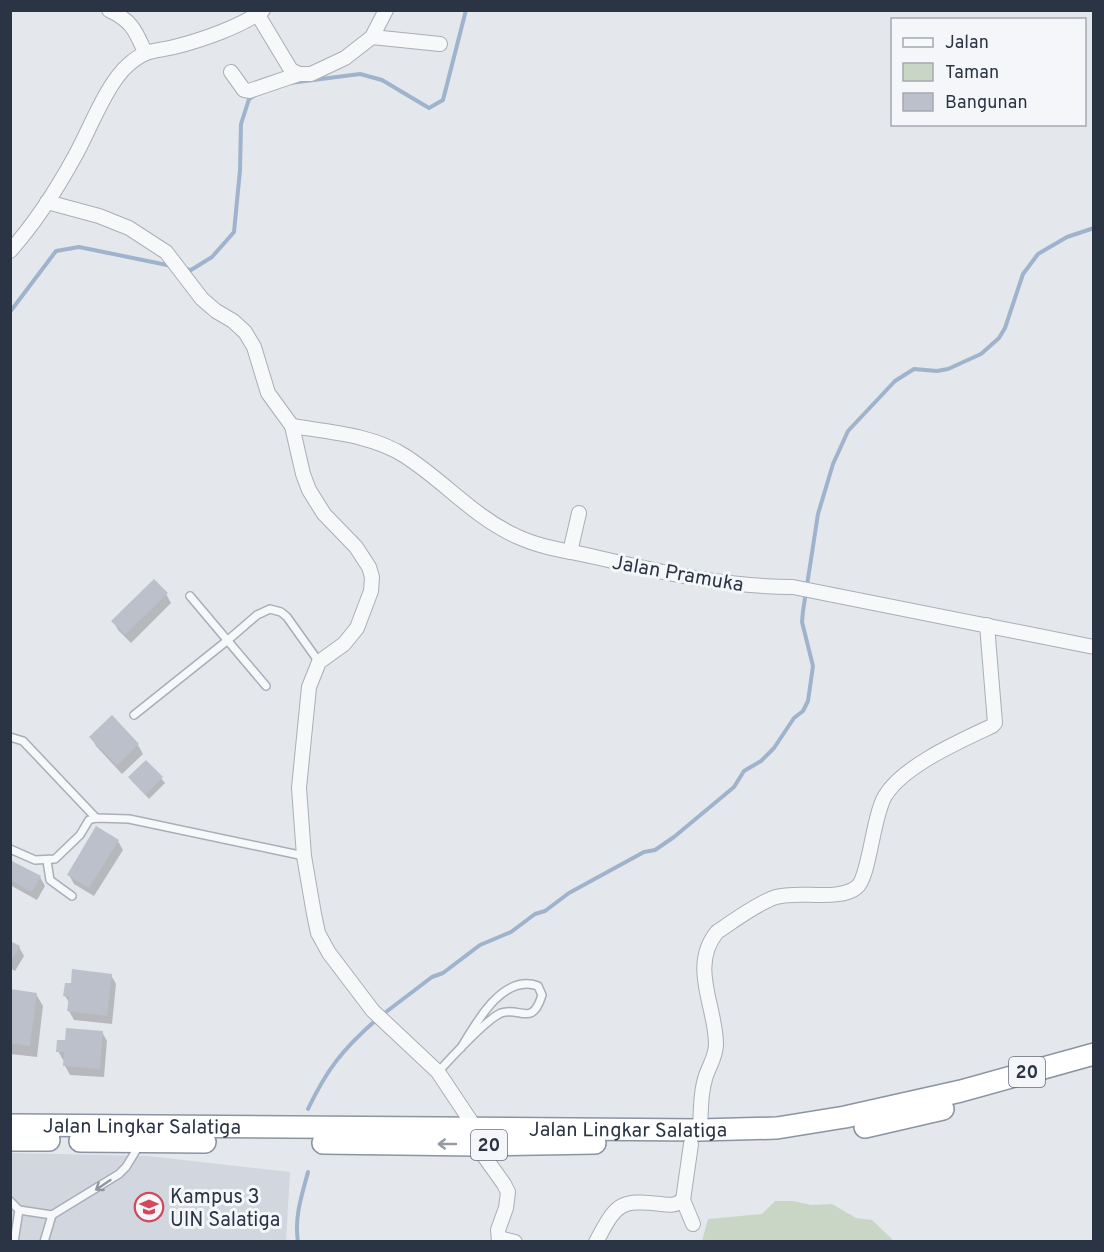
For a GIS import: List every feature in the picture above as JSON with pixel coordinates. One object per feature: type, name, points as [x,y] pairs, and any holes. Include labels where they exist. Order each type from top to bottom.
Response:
[{"type":"highway","name":"Jalan Lingkar Salatiga","points":[[695,1137],[777,1128],[845,1117],[961,1090],[1094,1054]]},
{"type":"highway","name":"Jalan Lingkar Salatiga","points":[[10,1140],[141,1142],[476,1137],[695,1137],[762,1142],[852,1130],[964,1104],[1094,1068]]},
{"type":"highway","name":"Jalan Lingkar Salatiga","points":[[10,1125],[476,1137]]},
{"type":"street","points":[[109,10],[130,23],[145,52]]},
{"type":"street","points":[[231,72],[244,90],[249,91],[299,74],[311,74],[345,58],[372,37],[386,10]]},
{"type":"street","points":[[10,251],[27,232],[74,159],[110,89],[126,67],[145,52],[174,47],[208,37],[260,13],[291,70],[299,74]]},
{"type":"street","points":[[372,37],[440,44]]},
{"type":"street","points":[[47,202],[99,216],[129,228],[166,252],[202,299],[245,332],[254,347],[268,393],[291,426],[309,490],[324,514],[356,547],[369,567],[372,577],[371,591],[357,627],[344,644],[319,662],[309,687],[300,776],[300,817],[314,915],[322,941],[329,953],[373,1011],[438,1072],[508,1192],[506,1208],[498,1230],[499,1240],[515,1242]]},
{"type":"street","name":"Jalan Pramuka","points":[[291,426],[342,434],[388,447],[405,456],[492,523],[534,543],[654,570],[755,587],[793,587],[1094,647]]},
{"type":"street","points":[[570,552],[579,513]]},
{"type":"street","points":[[693,1224],[683,1200],[704,1082],[716,1049],[704,976],[707,951],[712,937],[732,922],[773,898],[788,894],[846,893],[860,886],[865,874],[877,816],[893,784],[904,774],[946,748],[994,723],[987,625]]},
{"type":"street","points":[[596,1242],[613,1213],[626,1204],[635,1201],[670,1205],[683,1200]]},
{"type":"lane","points":[[190,596],[266,686]]},
{"type":"lane","points":[[134,715],[263,611],[276,610],[287,616],[319,662]]},
{"type":"lane","points":[[10,737],[22,741],[96,818]]},
{"type":"lane","points":[[10,849],[35,860],[55,860],[80,835],[89,820],[96,818],[129,819],[304,856]]},
{"type":"lane","points":[[47,861],[51,880],[72,896]]},
{"type":"lane","points":[[438,1072],[493,1018],[501,1013],[531,1013],[538,1007],[542,995],[538,986],[528,982],[517,984],[498,997],[481,1016],[461,1048]]},
{"type":"lane","points":[[10,1201],[19,1210],[52,1215],[119,1174],[126,1167],[141,1142]]},
{"type":"lane","points":[[14,1242],[19,1210]]},
{"type":"lane","points":[[44,1242],[52,1215]]},
{"type":"shaded area","name":"Kampus 3 UIN Salatiga","points":[[11,1153],[148,1156],[290,1172],[286,1241],[11,1242]]},
{"type":"green space","points":[[775,1201],[793,1201],[811,1205],[832,1204],[856,1218],[872,1220],[894,1241],[702,1241],[708,1219],[762,1214]]},
{"type":"building","points":[[154,579],[168,593],[125,635],[111,621]]},
{"type":"building","points":[[112,715],[139,744],[117,766],[89,737]]},
{"type":"building","points":[[146,760],[163,777],[145,795],[128,777]]},
{"type":"building","points":[[96,826],[119,840],[89,888],[67,875]]},
{"type":"building","points":[[10,860],[41,876],[32,892],[10,880]]},
{"type":"building","points":[[10,941],[20,946],[10,963]]},
{"type":"building","points":[[72,969],[112,974],[107,1016],[67,1011],[69,997],[63,996],[65,983],[71,983]]},
{"type":"building","points":[[10,989],[37,993],[30,1046],[10,1043]]},
{"type":"building","points":[[66,1028],[103,1031],[100,1069],[63,1066],[64,1052],[56,1052],[57,1040],[65,1040]]},
{"type":"waterway","points":[[290,83],[360,74],[382,80],[429,108],[443,100],[466,10]]},
{"type":"waterway","points":[[185,269],[191,270],[212,257],[234,232],[240,170],[241,124],[249,99],[255,95]]},
{"type":"waterway","points":[[382,1015],[432,977],[443,973],[480,945],[511,932],[569,893],[644,852],[655,850],[734,787],[744,771],[761,761],[774,748],[794,718],[803,711],[808,701],[813,666],[802,622],[803,611],[818,514],[833,464],[848,431],[895,381],[914,369],[937,371],[948,369],[981,354],[999,338],[1005,328],[1023,274],[1038,254],[1067,237],[1094,228]]},
{"type":"waterway","points":[[10,312],[56,251],[79,247],[172,266]]},
{"type":"waterway","points":[[308,1109],[337,1060],[376,1020]]},
{"type":"waterway","points":[[298,1242],[298,1215],[308,1172]]},
{"type":"place","name":"Kampus 3 UIN Salatiga","points":[[149,1207]]}]
